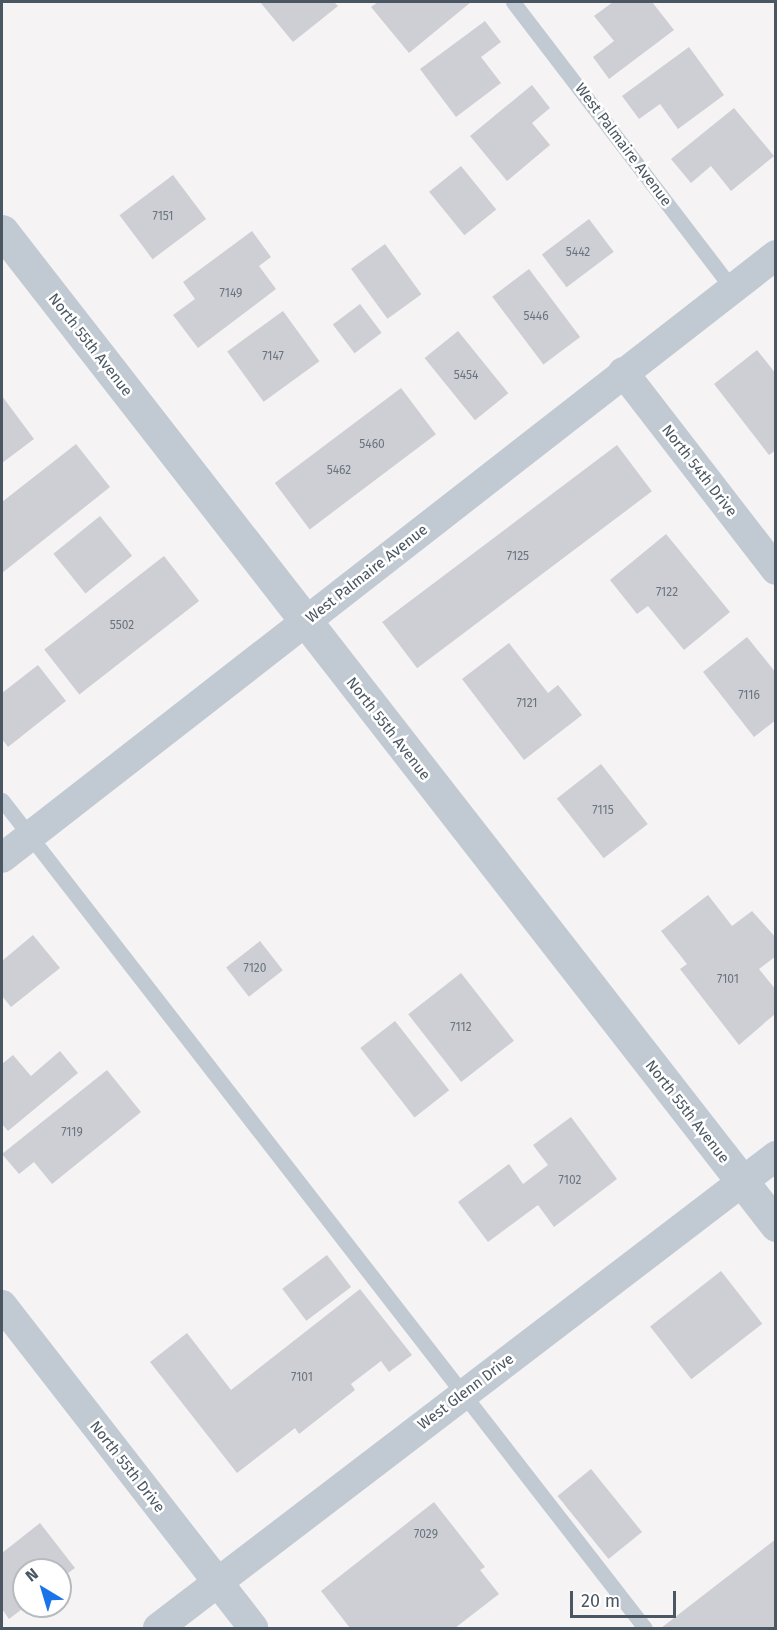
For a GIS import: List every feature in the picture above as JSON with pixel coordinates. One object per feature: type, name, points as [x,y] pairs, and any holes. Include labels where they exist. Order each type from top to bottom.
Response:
[{"type":"street","name":"North 55th Avenue","points":[[2,231],[776,1225]]},
{"type":"street","name":"West Palmaire Avenue","points":[[2,858],[776,255]]},
{"type":"street","name":"North 54th Drive","points":[[623,372],[776,570]]},
{"type":"street","name":"West Glenn Drive","points":[[158,1629],[776,1156]]},
{"type":"street","name":"North 55th Drive","points":[[2,1305],[253,1629]]},
{"type":"lane","name":"West Palmaire Avenue","points":[[513,2],[732,288]]},
{"type":"lane","points":[[2,800],[645,1629]]},
{"type":"building","points":[[260,2],[334,2],[338,6],[293,42]]},
{"type":"building","points":[[378,2],[471,2],[409,53],[371,7]]},
{"type":"building","points":[[613,2],[652,2],[674,30],[609,79],[593,57],[614,41],[594,16]]},
{"type":"building","points":[[485,21],[501,42],[481,57],[501,83],[456,117],[420,69]]},
{"type":"building","points":[[689,47],[724,95],[678,129],[660,104],[639,119],[622,96]]},
{"type":"building","points":[[532,85],[550,108],[532,123],[550,145],[507,181],[470,136]]},
{"type":"building","points":[[734,108],[774,156],[731,191],[711,166],[691,183],[671,159]]},
{"type":"building","points":[[461,166],[496,210],[464,235],[429,192]]},
{"type":"building","points":[[173,175],[206,219],[153,259],[119,215]]},
{"type":"building","points":[[589,219],[614,252],[567,287],[542,255]]},
{"type":"building","points":[[252,231],[271,257],[259,266],[276,289],[198,348],[173,315],[195,299],[183,282]]},
{"type":"building","points":[[385,244],[421,294],[387,319],[351,269]]},
{"type":"building","points":[[529,269],[580,337],[543,365],[492,297]]},
{"type":"building","points":[[360,304],[382,333],[355,353],[333,324]]},
{"type":"building","points":[[283,311],[319,361],[264,402],[227,352]]},
{"type":"building","points":[[458,331],[508,393],[475,420],[425,358]]},
{"type":"building","points":[[757,350],[776,374],[776,450],[769,455],[714,384]]},
{"type":"building","points":[[401,388],[436,434],[310,529],[275,483]]},
{"type":"building","points":[[2,396],[34,439],[2,463]]},
{"type":"building","points":[[76,444],[110,487],[2,573],[2,502]]},
{"type":"building","points":[[617,445],[652,491],[417,668],[382,622]]},
{"type":"building","points":[[100,516],[132,556],[85,593],[53,554]]},
{"type":"building","points":[[666,534],[730,612],[684,650],[648,606],[637,614],[610,580]]},
{"type":"building","points":[[164,556],[199,601],[79,694],[44,650]]},
{"type":"building","points":[[747,637],[776,673],[776,720],[754,737],[703,672]]},
{"type":"building","points":[[509,643],[548,693],[558,685],[582,715],[524,760],[462,679]]},
{"type":"building","points":[[38,665],[66,701],[8,747],[2,739],[2,693]]},
{"type":"building","points":[[601,764],[648,824],[604,858],[557,798]]},
{"type":"building","points":[[708,895],[732,926],[752,911],[776,938],[776,956],[759,969],[776,990],[776,1013],[739,1045],[680,969],[687,964],[661,931]]},
{"type":"building","points":[[33,935],[60,968],[11,1007],[2,996],[2,961]]},
{"type":"building","points":[[260,941],[283,970],[249,997],[226,967]]},
{"type":"building","points":[[461,973],[514,1041],[461,1082],[408,1014]]},
{"type":"building","points":[[395,1021],[449,1090],[415,1117],[360,1048]]},
{"type":"building","points":[[60,1051],[78,1073],[8,1131],[2,1124],[2,1064],[13,1055],[31,1076]]},
{"type":"building","points":[[107,1070],[141,1112],[52,1184],[34,1162],[19,1174],[2,1154]]},
{"type":"building","points":[[571,1117],[617,1179],[554,1227],[538,1205],[488,1242],[458,1202],[509,1164],[523,1184],[548,1165],[533,1145]]},
{"type":"building","points":[[327,1255],[351,1287],[306,1321],[282,1289]]},
{"type":"building","points":[[721,1271],[762,1324],[691,1379],[650,1326]]},
{"type":"building","points":[[360,1289],[412,1355],[389,1372],[381,1361],[351,1384],[355,1390],[299,1434],[295,1428],[237,1473],[150,1362],[187,1333],[231,1390]]},
{"type":"building","points":[[591,1469],[642,1532],[609,1559],[558,1496]]},
{"type":"building","points":[[434,1502],[485,1567],[480,1570],[499,1594],[455,1628],[350,1628],[321,1591]]},
{"type":"building","points":[[40,1523],[67,1558],[12,1558],[12,1617],[9,1619],[2,1609],[2,1553]]},
{"type":"building","points":[[776,1539],[776,1628],[661,1628]]}]
